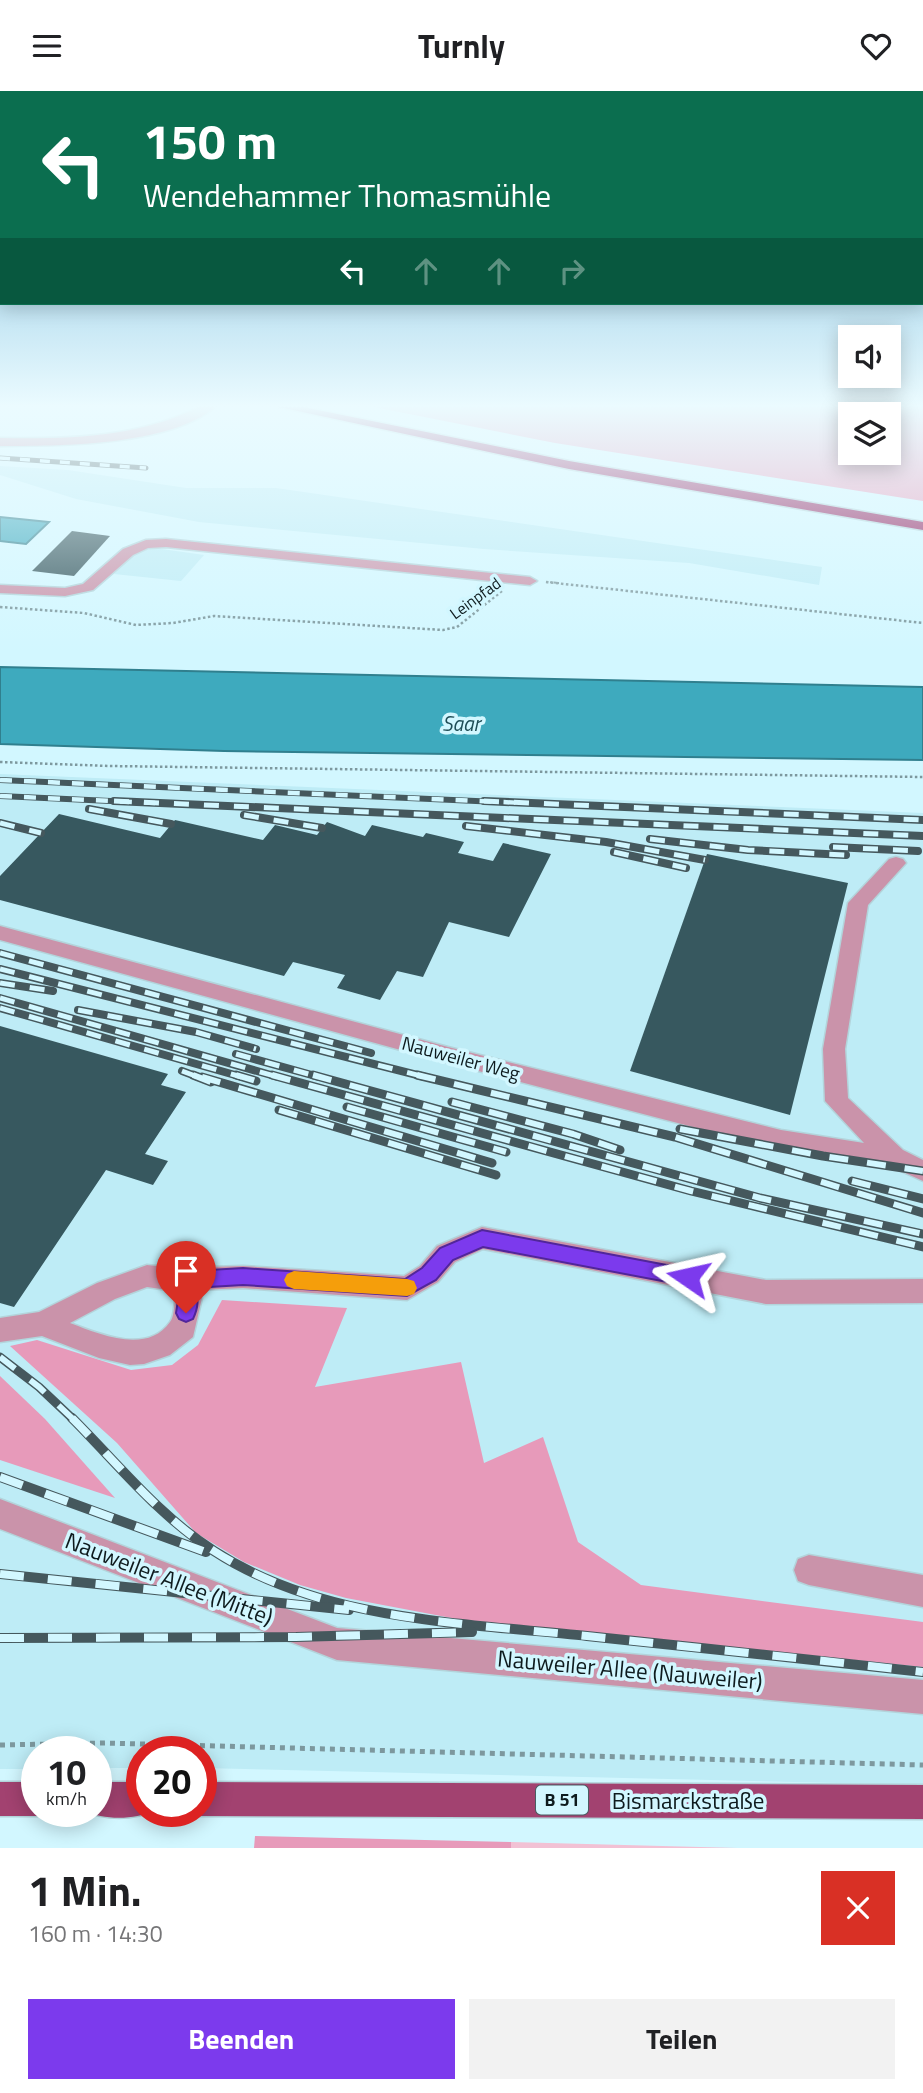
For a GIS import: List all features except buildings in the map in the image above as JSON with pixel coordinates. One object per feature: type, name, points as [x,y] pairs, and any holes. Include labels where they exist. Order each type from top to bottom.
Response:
[{"type":"highway","points":[[708,489],[923,526]]},
{"type":"highway","points":[[752,489],[923,518]]},
{"type":"main road","points":[[0,1799],[21,1799]]},
{"type":"main road","name":"Bismarckstraße","points":[[217,1799],[923,1802]]},
{"type":"street","points":[[0,589],[65,592],[88,587],[128,552],[146,544],[166,543],[530,581]]},
{"type":"street","points":[[894,1157],[837,1101],[834,1049],[858,903],[896,863]]},
{"type":"street","name":"Nauweiler Weg","points":[[0,933],[448,1055],[781,1140],[894,1157],[923,1171]]},
{"type":"street","points":[[0,1330],[42,1324],[106,1291],[147,1276],[176,1280],[243,1277],[407,1288],[429,1274],[446,1254],[482,1238],[766,1292],[923,1291]]},
{"type":"street","points":[[42,1324],[101,1346],[131,1352],[157,1349],[183,1328],[189,1298],[176,1280]]},
{"type":"street","name":"Nauweiler Allee (Mitte)","points":[[0,1514],[337,1644]]},
{"type":"street","points":[[809,1570],[923,1591]]},
{"type":"street","name":"Nauweiler Allee (Nauweiler)","points":[[337,1644],[923,1697]]},
{"type":"path","name":"Leinpfad","points":[[0,607],[84,613],[136,625],[173,623],[214,616],[443,631],[457,627],[509,586],[530,581],[923,623]]},
{"type":"path","points":[[0,762],[137,767],[923,777]]},
{"type":"path","points":[[0,1745],[105,1743],[923,1765]]},
{"type":"shaded area","points":[[44,489],[283,489],[822,567],[819,585],[689,563],[484,549],[199,522],[76,499]]},
{"type":"shaded area","points":[[847,489],[923,489],[923,501]]},
{"type":"shaded area","points":[[155,548],[204,555],[181,581],[114,574],[134,553]]},
{"type":"shaded area","points":[[0,774],[923,813],[923,1785],[217,1768],[217,1736],[126,1736],[126,1768],[112,1768],[112,1736],[21,1736],[21,1769],[0,1769]]},
{"type":"shaded area","points":[[222,1300],[347,1308],[315,1387],[461,1362],[484,1463],[543,1437],[578,1542],[641,1585],[923,1622],[923,1667],[462,1620],[346,1598],[300,1585],[244,1562],[196,1533],[117,1443],[10,1346],[37,1340],[131,1370],[172,1365],[198,1345]]},
{"type":"shaded area","points":[[0,1376],[45,1419],[115,1498],[0,1460]]},
{"type":"shaded area","points":[[255,1836],[511,1842],[511,1848],[254,1848]]},
{"type":"shaded area","points":[[511,1842],[738,1848],[511,1848]]},
{"type":"water","points":[[0,517],[49,522],[26,544],[0,541]]},
{"type":"water","name":"Saar","points":[[0,667],[923,687],[923,760],[224,751],[0,744]]},
{"type":"railway","points":[[0,780],[524,803]]},
{"type":"railway","points":[[0,796],[155,803]]},
{"type":"railway","points":[[114,801],[923,836]]},
{"type":"railway","points":[[484,801],[923,820]]},
{"type":"railway","points":[[89,809],[171,824]]},
{"type":"railway","points":[[244,815],[322,828]]},
{"type":"railway","points":[[0,823],[41,833]]},
{"type":"railway","points":[[466,826],[606,842],[705,860]]},
{"type":"railway","points":[[650,839],[748,850],[846,855]]},
{"type":"railway","points":[[833,847],[918,851]]},
{"type":"railway","points":[[614,852],[686,868]]},
{"type":"railway","points":[[0,953],[371,1053]]},
{"type":"railway","points":[[0,969],[419,1076]]},
{"type":"railway","points":[[0,983],[53,991]]},
{"type":"railway","points":[[0,998],[278,1077]]},
{"type":"railway","points":[[0,1008],[242,1077]]},
{"type":"railway","points":[[78,1010],[196,1032],[256,1049]]},
{"type":"railway","points":[[236,1054],[319,1077]]},
{"type":"railway","points":[[182,1071],[198,1077]]},
{"type":"railway","points":[[193,1075],[211,1082]]},
{"type":"railway","points":[[236,1075],[256,1081]]},
{"type":"railway","points":[[272,1075],[691,1191],[923,1247]]},
{"type":"railway","points":[[313,1075],[760,1198],[923,1234]]},
{"type":"railway","points":[[419,1076],[675,1137],[923,1213]]},
{"type":"railway","points":[[419,1076],[425,1077]]},
{"type":"railway","points":[[202,1077],[492,1163]]},
{"type":"railway","points":[[452,1102],[573,1134],[620,1150]]},
{"type":"railway","points":[[347,1107],[506,1152]]},
{"type":"railway","points":[[279,1110],[496,1175]]},
{"type":"railway","points":[[680,1129],[823,1156],[923,1171]]},
{"type":"railway","points":[[852,1181],[923,1199]]},
{"type":"railway","points":[[0,1357],[39,1387],[73,1419]]},
{"type":"railway","points":[[73,1419],[157,1506],[194,1537],[256,1574],[300,1592],[394,1615],[443,1622],[923,1672]]},
{"type":"railway","points":[[0,1477],[206,1552]]},
{"type":"railway","points":[[0,1574],[349,1610]]},
{"type":"railway","points":[[0,1638],[296,1637],[472,1632]]},
{"type":"slow traffic","points":[[294,1280],[407,1288]]},
{"type":"route","points":[[186,1313],[189,1298],[176,1280],[243,1277],[407,1288],[429,1274],[446,1254],[482,1238],[688,1277]]}]
